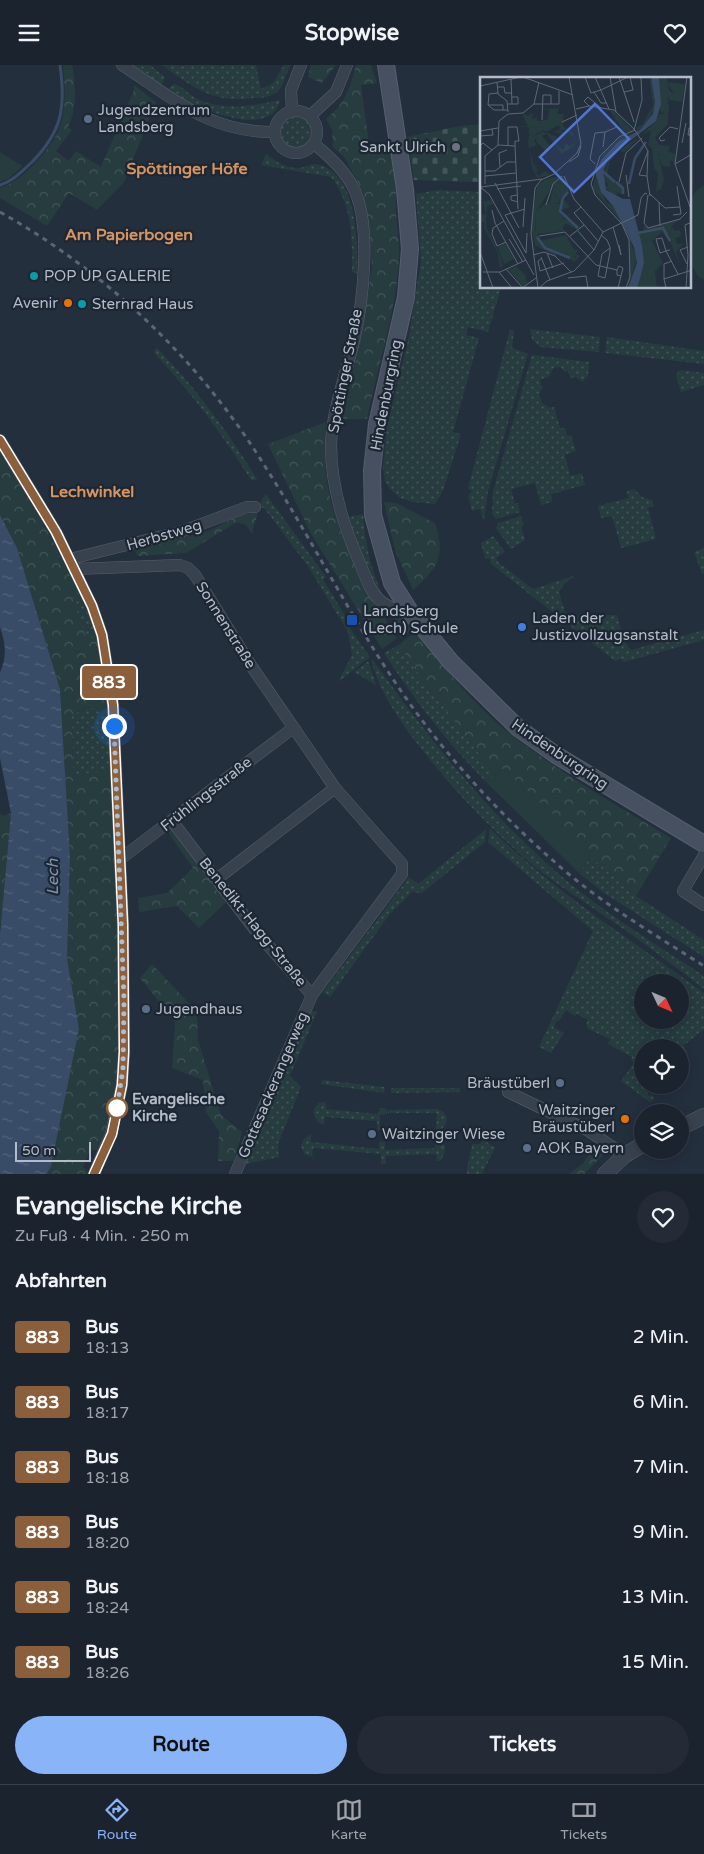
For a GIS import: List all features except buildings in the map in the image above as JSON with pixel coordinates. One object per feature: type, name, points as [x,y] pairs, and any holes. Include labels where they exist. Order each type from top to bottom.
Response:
[{"type":"main road","name":"Hindenburgring","points":[[386,65],[405,189],[409,269],[398,340],[377,424],[372,491],[373,515],[392,583],[411,613],[451,662],[518,728],[556,755],[704,844]]},
{"type":"street","points":[[122,65],[172,101],[204,117],[239,129],[275,132]]},
{"type":"street","points":[[292,111],[291,90],[301,65]]},
{"type":"street","points":[[310,116],[336,91],[342,81],[347,65]]},
{"type":"street","points":[[292,111],[302,111],[310,116],[317,129],[314,144],[301,153],[290,152],[277,142],[275,132],[280,118],[292,111]]},
{"type":"street","name":"Spöttinger Straße","points":[[314,144],[333,161],[352,185],[361,214],[364,238],[364,265],[356,324],[341,388],[331,443],[332,474],[354,550],[373,591],[380,603],[391,609],[411,613]]},
{"type":"street","points":[[0,440],[73,564],[102,635],[113,705],[124,1000],[122,1085],[112,1134],[94,1174]]},
{"type":"street","name":"Herbstweg","points":[[73,564],[183,531],[247,507],[255,507]]},
{"type":"street","name":"Sonnenstraße","points":[[73,564],[180,565],[188,568],[195,575],[293,728]]},
{"type":"street","name":"Benedikt-Hagg-Straße","points":[[172,821],[259,935],[312,995],[402,874],[403,868],[335,788],[293,728]]},
{"type":"street","name":"Frühlingsstraße","points":[[119,860],[293,728]]},
{"type":"street","points":[[217,879],[335,788]]},
{"type":"street","points":[[704,855],[683,891],[704,905]]},
{"type":"street","name":"Gottesackerangerweg","points":[[235,1174],[312,995]]},
{"type":"street","points":[[508,1092],[587,1130],[625,1155]]},
{"type":"street","points":[[689,1124],[704,1116]]},
{"type":"street","points":[[605,1174],[625,1155],[634,1150]]},
{"type":"green space","points":[[63,65],[72,65],[75,88],[74,105],[68,127],[72,130],[56,151],[69,161],[76,151],[101,167],[134,90],[134,85],[156,102],[124,182],[97,210],[69,193],[47,226],[0,198],[0,188],[26,172],[45,153],[53,141],[62,119],[64,107]]},
{"type":"green space","points":[[132,65],[150,65],[165,77],[161,86]]},
{"type":"green space","points":[[162,65],[256,65],[261,89],[273,83],[284,65],[291,65],[277,92],[266,97],[240,99],[216,96],[205,92]]},
{"type":"green space","points":[[311,65],[336,65],[322,83],[308,77]]},
{"type":"green space","points":[[356,65],[371,65],[377,83],[361,85],[370,151],[390,147],[397,188],[399,257],[390,319],[367,419],[343,419],[360,339],[372,267],[363,193],[345,158],[333,147],[332,130],[326,119],[338,107],[346,95]]},
{"type":"green space","points":[[174,84],[197,99],[218,105],[238,106],[280,100],[274,113],[262,119],[246,120],[210,111],[178,97],[167,90]]},
{"type":"green space","points":[[296,117],[307,121],[311,132],[307,143],[296,147],[285,143],[281,132],[285,121]]},
{"type":"green space","points":[[480,124],[480,182],[414,180],[407,137],[460,126]]},
{"type":"green space","points":[[0,152],[23,166],[8,179],[0,182]]},
{"type":"green space","points":[[266,154],[286,166],[300,168],[315,164],[329,169],[340,179],[352,210],[357,245],[357,274],[352,272],[350,222],[347,210],[338,187],[331,177],[261,165]]},
{"type":"green space","points":[[704,185],[704,280],[698,276],[692,266],[692,198],[696,191]]},
{"type":"green space","points":[[438,190],[480,192],[480,289],[501,289],[488,332],[468,327],[466,335],[479,338],[453,432],[461,434],[443,491],[435,504],[413,502],[400,498],[390,489],[385,481],[383,467],[387,427],[408,341],[421,262],[416,194]]},
{"type":"green space","points":[[510,329],[514,331],[512,348],[528,354],[488,491],[484,521],[480,509],[472,511],[468,496],[472,491],[468,488]]},
{"type":"green space","points":[[530,329],[600,337],[599,352],[540,347],[532,339]]},
{"type":"green space","points":[[607,337],[704,351],[704,364],[605,353]]},
{"type":"green space","points":[[156,347],[185,378],[210,410],[256,480],[251,480],[206,414],[154,353]]},
{"type":"green space","points":[[532,355],[589,362],[588,376],[583,382],[575,377],[570,378],[568,371],[565,372],[560,367],[553,368],[550,376],[540,380],[542,389],[539,394],[542,403],[550,408],[554,407],[560,428],[565,428],[567,436],[571,435],[576,451],[565,455],[570,476],[582,473],[585,485],[551,494],[552,502],[541,505],[535,483],[511,489],[515,504],[518,503],[520,512],[496,519],[492,514],[493,491]]},
{"type":"green space","points":[[680,370],[704,373],[704,385],[681,392],[676,375]]},
{"type":"green space","points":[[326,422],[325,466],[329,494],[335,516],[352,558],[397,638],[382,649],[310,532],[268,444]]},
{"type":"green space","points":[[0,451],[49,534],[79,592],[72,595],[87,639],[97,636],[102,677],[110,710],[86,707],[72,716],[73,775],[112,770],[120,999],[118,1083],[102,1150],[90,1150],[83,1167],[91,1174],[47,1174],[51,1165],[79,1029],[67,959],[70,857],[60,689],[17,548],[0,515]]},
{"type":"green space","points":[[634,489],[642,497],[652,500],[654,506],[648,508],[656,539],[621,548],[612,516],[601,518],[598,506],[628,498],[627,491]]},
{"type":"green space","points":[[266,494],[326,577],[323,579],[347,619],[344,620],[370,657],[338,682],[352,655],[348,632],[307,565],[264,508],[258,506]]},
{"type":"green space","points":[[384,502],[396,503],[435,523],[440,544],[438,561],[429,575],[413,590],[395,550]]},
{"type":"green space","points":[[258,512],[252,534],[246,525],[237,522],[186,553],[138,556],[134,550],[209,531],[240,515]]},
{"type":"green space","points":[[363,514],[371,562],[388,606],[382,600],[370,579],[349,517]]},
{"type":"green space","points":[[521,516],[524,525],[521,527],[525,540],[511,549],[496,528],[498,523]]},
{"type":"green space","points":[[493,536],[505,552],[496,558],[498,562],[533,589],[574,576],[564,584],[559,592],[565,612],[573,616],[617,615],[624,640],[631,650],[704,630],[704,640],[624,662],[621,659],[615,661],[491,564],[490,559],[485,558],[481,543]]},
{"type":"green space","points":[[704,548],[704,574],[702,574],[694,552]]},
{"type":"green space","points":[[79,592],[97,636],[87,640],[72,595]]},
{"type":"green space","points":[[393,612],[406,620],[413,629],[400,638]]},
{"type":"green space","points":[[415,632],[475,702],[497,723],[538,755],[671,838],[636,896],[591,857],[503,769],[495,775],[409,661],[400,644]]},
{"type":"green space","points":[[400,644],[409,661],[495,775],[486,782],[432,720],[384,653]]},
{"type":"green space","points":[[373,660],[457,770],[528,846],[589,898],[704,976],[704,989],[689,977],[689,974],[685,974],[542,873],[484,820],[447,780],[400,720],[380,686],[371,661]]},
{"type":"green space","points":[[369,662],[376,685],[354,672]]},
{"type":"green space","points":[[86,707],[110,710],[112,770],[73,776],[72,716]]},
{"type":"green space","points":[[503,769],[550,811],[591,857],[579,873],[486,782]]},
{"type":"green space","points":[[0,813],[2,816],[11,813],[0,932]]},
{"type":"green space","points":[[172,827],[227,901],[199,928],[177,906],[139,912],[138,898],[167,893],[193,868],[167,831]]},
{"type":"green space","points":[[490,828],[540,873],[594,915],[677,974],[634,974],[634,1029],[689,1029],[689,982],[704,993],[704,1029],[689,1041],[689,1039],[634,1039],[634,1063],[631,1060],[632,1057],[608,1044],[610,1039],[588,1029],[586,1024],[588,1020],[577,1014],[575,1016],[566,1010],[553,1027],[564,1033],[551,1053],[539,1047],[593,931],[488,842]]},
{"type":"green space","points":[[486,829],[485,842],[422,893],[412,892],[389,915],[330,997],[323,992],[409,877],[418,884]]},
{"type":"green space","points":[[591,857],[636,896],[704,940],[704,957],[604,893],[579,873]]},
{"type":"green space","points":[[152,964],[197,1012],[198,1040],[221,1115],[242,1132],[234,1161],[218,1161],[219,1131],[206,1112],[203,1080],[172,1068],[175,1022],[140,978]]},
{"type":"green space","points":[[311,1010],[317,1012],[290,1076],[301,1087],[278,1144],[279,1157],[245,1164]]},
{"type":"green space","points":[[634,1063],[634,1090],[621,1081]]},
{"type":"green space","points":[[322,1080],[385,1087],[384,1093],[321,1084]]},
{"type":"green space","points":[[391,1088],[460,1088],[460,1092],[391,1093]]},
{"type":"green space","points":[[639,1094],[652,1095],[654,1099],[650,1102]]},
{"type":"green space","points":[[326,1102],[326,1109],[378,1114],[380,1108],[387,1109],[387,1114],[380,1115],[380,1130],[377,1130],[377,1121],[325,1117],[324,1125],[315,1118],[314,1108],[319,1103]]},
{"type":"green space","points":[[437,1109],[443,1112],[447,1118],[445,1126],[439,1131],[436,1128],[437,1113],[388,1113],[388,1110]]},
{"type":"green space","points":[[311,1134],[311,1142],[379,1149],[379,1142],[385,1141],[385,1150],[435,1148],[435,1139],[442,1142],[445,1151],[440,1161],[437,1161],[436,1154],[386,1156],[386,1164],[381,1164],[381,1154],[313,1148],[312,1157],[304,1154],[301,1146],[304,1139]]},
{"type":"green space","points":[[484,1140],[495,1148],[482,1174],[467,1174],[472,1144],[479,1144]]},
{"type":"green space","points":[[599,1143],[608,1150],[584,1174],[569,1174],[582,1164]]},
{"type":"water","name":"Lech","points":[[0,515],[17,548],[60,689],[70,857],[67,959],[79,1029],[51,1166],[47,1174],[0,1174],[0,934],[11,813],[0,758],[0,673],[5,650],[0,627]]},
{"type":"waterway","points":[[0,185],[13,179],[31,163],[41,152],[55,130],[62,107],[60,65]]},
{"type":"railway","points":[[0,212],[40,236],[114,292],[149,323],[212,392],[266,468],[364,634],[399,688],[434,736],[472,781],[514,824],[574,879],[629,918],[704,966]]},
{"type":"bus line","name":"883","points":[[0,440],[56,532],[92,606],[102,635],[113,705],[123,925],[124,1052],[122,1085],[112,1134],[94,1174]]},
{"type":"place","name":"Jugendzentrum Landsberg","points":[[88,119]]},
{"type":"place","name":"Sankt Ulrich","points":[[456,147]]},
{"type":"place","name":"POP UP GALERIE","points":[[34,276]]},
{"type":"place","name":"Avenir","points":[[68,303]]},
{"type":"place","name":"Sternrad Haus","points":[[82,304]]},
{"type":"place","name":"Landsberg (Lech) Schule","points":[[352,620]]},
{"type":"place","name":"Laden der Justizvollzugsanstalt","points":[[522,627]]},
{"type":"place","name":"Jugendhaus","points":[[146,1009]]},
{"type":"place","name":"Bräustüberl","points":[[560,1083]]},
{"type":"place","name":"Evangelische Kirche","points":[[117,1108]]},
{"type":"place","name":"Waitzinger Bräustüberl","points":[[625,1119]]},
{"type":"place","name":"Waitzinger Wiese","points":[[372,1134]]},
{"type":"place","name":"AOK Bayern","points":[[527,1148]]},
{"type":"district","name":"Spöttinger Höfe","points":[[187,168]]},
{"type":"district","name":"Am Papierbogen","points":[[129,234]]},
{"type":"district","name":"Lechwinkel","points":[[92,491]]},
{"type":"route","points":[[114,726],[123,925],[124,1000],[122,1085],[117,1108]]}]
